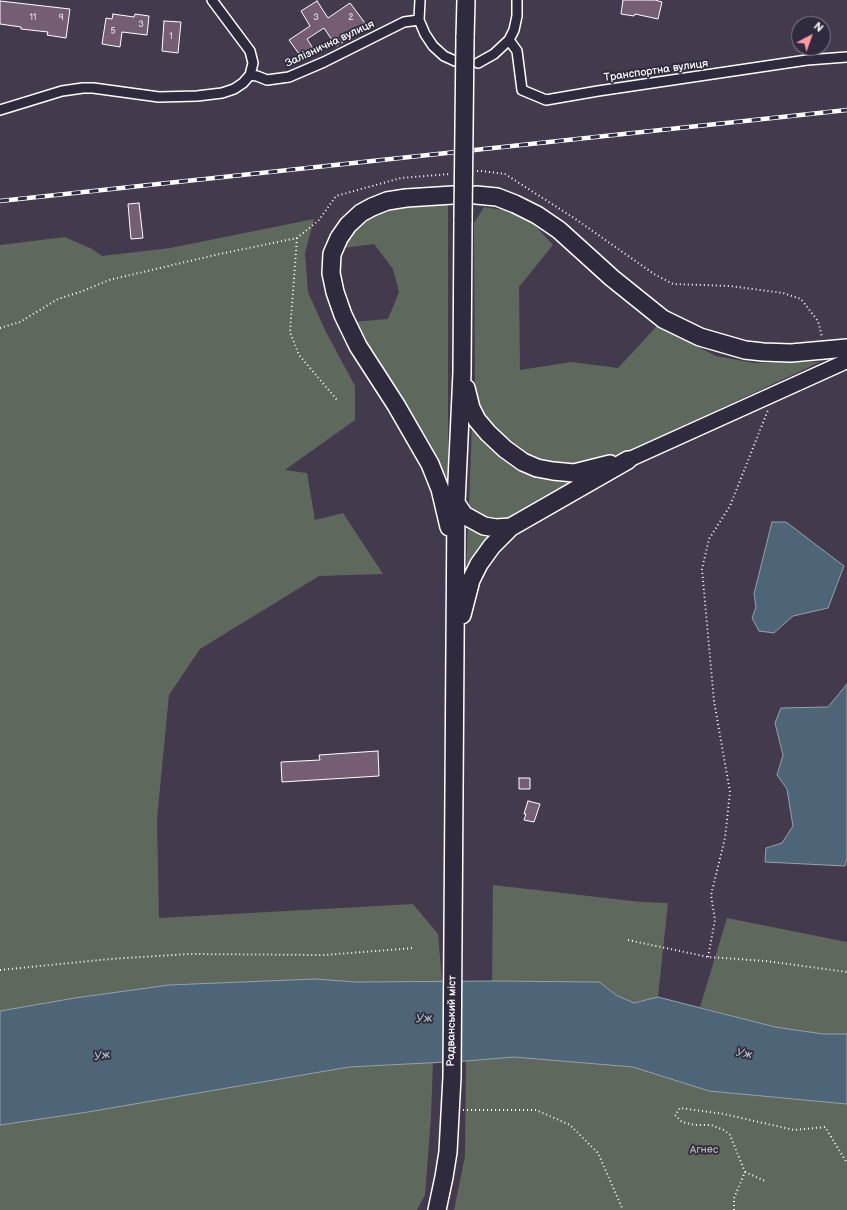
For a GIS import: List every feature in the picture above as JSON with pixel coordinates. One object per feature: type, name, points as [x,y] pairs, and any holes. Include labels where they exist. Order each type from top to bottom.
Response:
[{"type":"highway","points":[[455,645],[456,504],[462,373],[466,0]]},
{"type":"highway","points":[[453,195],[406,198],[387,201],[361,213],[348,225],[339,238],[332,254],[331,273],[335,292],[343,315],[358,346],[396,405],[430,464],[440,489],[456,554]]},
{"type":"highway","points":[[476,195],[497,197],[537,215],[559,230],[612,278],[662,318],[700,337],[745,350],[763,352],[791,353],[847,348]]},
{"type":"highway","points":[[462,373],[471,408],[477,420],[505,449],[524,462],[537,468],[574,473],[628,460]]},
{"type":"highway","points":[[455,645],[471,580],[479,564],[492,546],[511,527],[628,460]]},
{"type":"highway","points":[[456,504],[464,515],[474,522],[484,526],[496,528],[511,527]]},
{"type":"highway","name":"Радванський міст","points":[[437,1210],[448,1152],[450,1111],[455,645]]},
{"type":"main road","points":[[628,460],[847,361]]},
{"type":"street","points":[[0,110],[62,91],[83,88],[159,97],[197,96],[222,93],[234,89],[243,83],[250,75],[253,63],[250,51],[212,0]]},
{"type":"street","points":[[420,0],[419,20],[425,34],[444,56],[455,61]]},
{"type":"street","points":[[478,63],[494,54],[509,40],[514,30],[517,16],[517,0]]},
{"type":"street","name":"Залізнична вулиця","points":[[250,75],[267,80],[289,77],[324,62],[404,22],[419,20]]},
{"type":"street","name":"Транспортна вулиця","points":[[509,40],[517,52],[522,90],[546,100],[807,60],[847,57]]},
{"type":"path","points":[[475,172],[482,171],[505,174],[574,218],[654,274],[673,284],[730,286],[783,293],[801,299],[818,321],[826,350]]},
{"type":"path","points":[[0,328],[20,322],[58,299],[83,291],[109,280],[215,255],[297,238],[319,220],[336,196],[402,178],[453,173]]},
{"type":"path","points":[[297,238],[290,332],[299,355],[338,402]]},
{"type":"path","points":[[708,957],[715,920],[711,895],[725,838],[730,792],[714,701],[702,569],[708,539],[730,506],[774,394]]},
{"type":"path","points":[[628,940],[708,957],[766,961],[847,972]]},
{"type":"path","points":[[0,970],[110,959],[190,954],[324,955],[415,948]]},
{"type":"path","points":[[765,1181],[745,1172],[730,1136],[724,1130],[711,1125],[695,1125],[682,1122],[675,1115],[680,1108],[724,1114],[794,1130],[825,1127],[847,1163]]},
{"type":"path","points":[[450,1111],[536,1110],[570,1125],[598,1153],[623,1210]]},
{"type":"path","points":[[734,1210],[734,1198],[745,1172]]},
{"type":"green space","points":[[410,205],[448,205],[448,480],[445,479],[365,345],[353,322],[388,319],[399,292],[393,269],[374,244],[343,248],[345,240],[358,225],[376,213]]},
{"type":"green space","points":[[484,207],[509,211],[531,221],[553,245],[519,287],[520,370],[571,362],[618,368],[657,326],[716,356],[754,363],[820,362],[621,455],[588,465],[562,468],[520,455],[482,418],[475,394],[474,223]]},
{"type":"green space","points":[[314,219],[305,253],[308,292],[325,330],[355,386],[355,420],[285,470],[307,473],[315,520],[343,513],[383,574],[319,576],[200,649],[169,695],[157,819],[159,918],[413,904],[438,934],[442,981],[356,982],[315,979],[169,985],[75,998],[0,1011],[0,245],[65,237],[92,249],[102,256],[170,248]]},
{"type":"green space","points":[[472,424],[515,462],[578,479],[514,517],[505,520],[492,520],[483,517],[469,506]]},
{"type":"green space","points":[[468,523],[499,533],[466,577]]},
{"type":"green space","points":[[493,885],[641,902],[668,903],[658,997],[634,1003],[616,995],[599,982],[492,981]]},
{"type":"green space","points":[[727,918],[847,942],[847,1034],[823,1034],[775,1027],[700,1007]]},
{"type":"green space","name":"Агнес","points":[[514,1057],[633,1067],[709,1091],[847,1104],[847,1210],[454,1210],[465,1156],[466,1061]]},
{"type":"green space","points":[[433,1062],[431,1117],[425,1195],[417,1210],[0,1210],[0,1125],[88,1112],[349,1067]]},
{"type":"water","points":[[772,522],[786,522],[844,566],[828,608],[793,616],[774,633],[759,631],[752,618],[756,607],[754,594]]},
{"type":"water","points":[[847,684],[847,858],[845,866],[765,862],[766,848],[782,843],[793,826],[787,789],[777,775],[783,755],[775,723],[781,708],[828,707]]},
{"type":"water","name":"Уж","points":[[315,979],[356,982],[599,982],[616,995],[634,1003],[658,997],[775,1027],[823,1034],[847,1034],[847,1104],[709,1091],[633,1067],[514,1057],[349,1067],[88,1112],[0,1125],[0,1011],[75,998],[169,985]]},
{"type":"building","points":[[623,0],[655,0],[662,2],[658,19],[635,14],[634,16],[621,14]]},
{"type":"building","points":[[0,1],[70,9],[66,38],[47,35],[48,32],[21,29],[21,27],[0,24]]},
{"type":"building","points":[[317,1],[328,18],[350,3],[365,23],[341,40],[343,42],[336,46],[324,28],[307,39],[314,50],[302,58],[289,40],[310,26],[301,11]]},
{"type":"building","points":[[113,14],[134,17],[135,14],[149,16],[147,35],[122,32],[120,47],[102,44],[106,18],[112,19]]},
{"type":"building","points":[[164,21],[181,22],[178,53],[162,51]]},
{"type":"building","points":[[139,203],[143,238],[131,239],[128,204]]},
{"type":"building","points":[[378,751],[379,776],[282,782],[281,762],[320,760],[319,755]]},
{"type":"building","points":[[519,778],[530,778],[530,789],[519,789]]},
{"type":"building","points":[[528,801],[540,804],[534,822],[524,820],[526,814],[524,814]]},
{"type":"railway","points":[[0,201],[847,110]]}]
